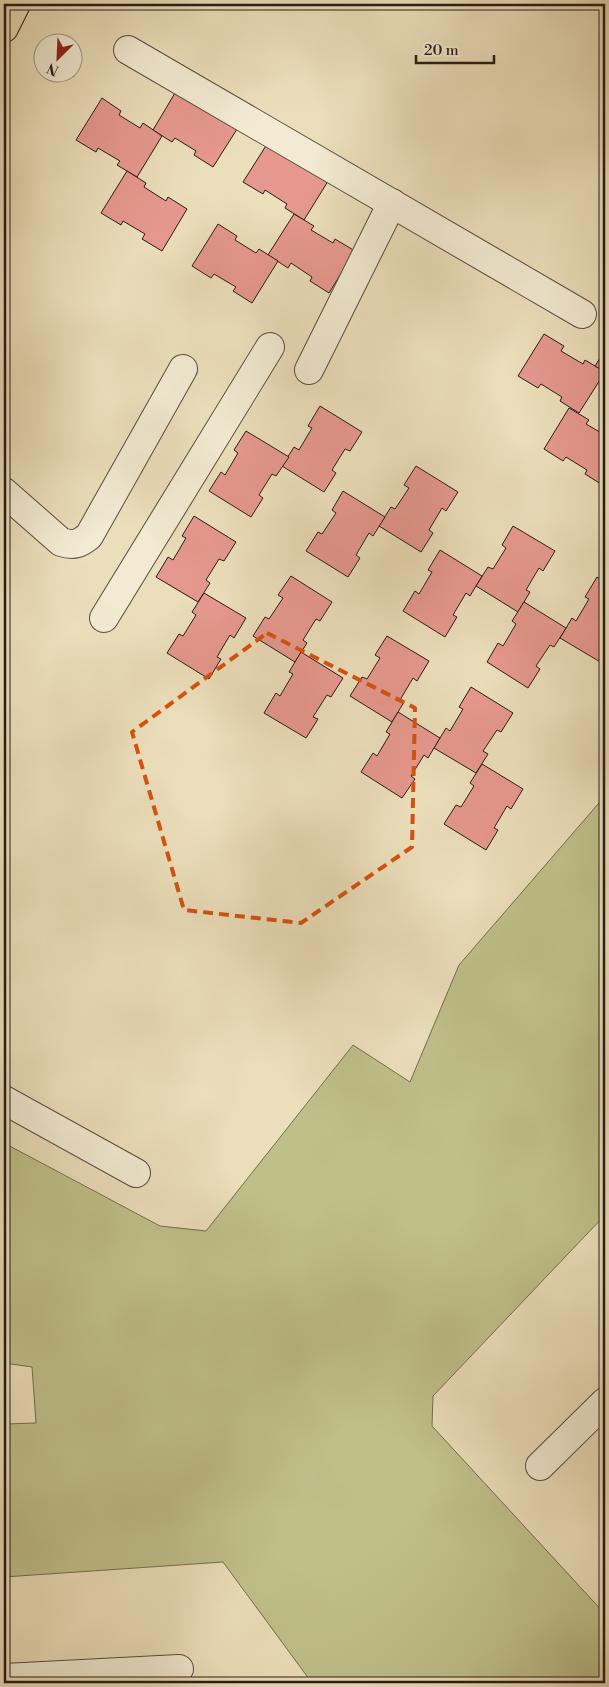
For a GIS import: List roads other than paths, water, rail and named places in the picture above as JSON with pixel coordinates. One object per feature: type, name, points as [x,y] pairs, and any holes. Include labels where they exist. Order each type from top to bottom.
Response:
[{"type":"main road","points":[[4,28],[16,4]]},
{"type":"street","points":[[128,50],[582,314]]},
{"type":"street","points":[[309,370],[392,203]]},
{"type":"street","points":[[104,618],[270,347]]},
{"type":"street","points":[[4,492],[61,542],[72,545],[81,543],[89,536],[183,369]]},
{"type":"street","points":[[4,1100],[136,1173]]},
{"type":"street","points":[[540,1466],[605,1402]]},
{"type":"street","points":[[4,1678],[179,1669]]}]
